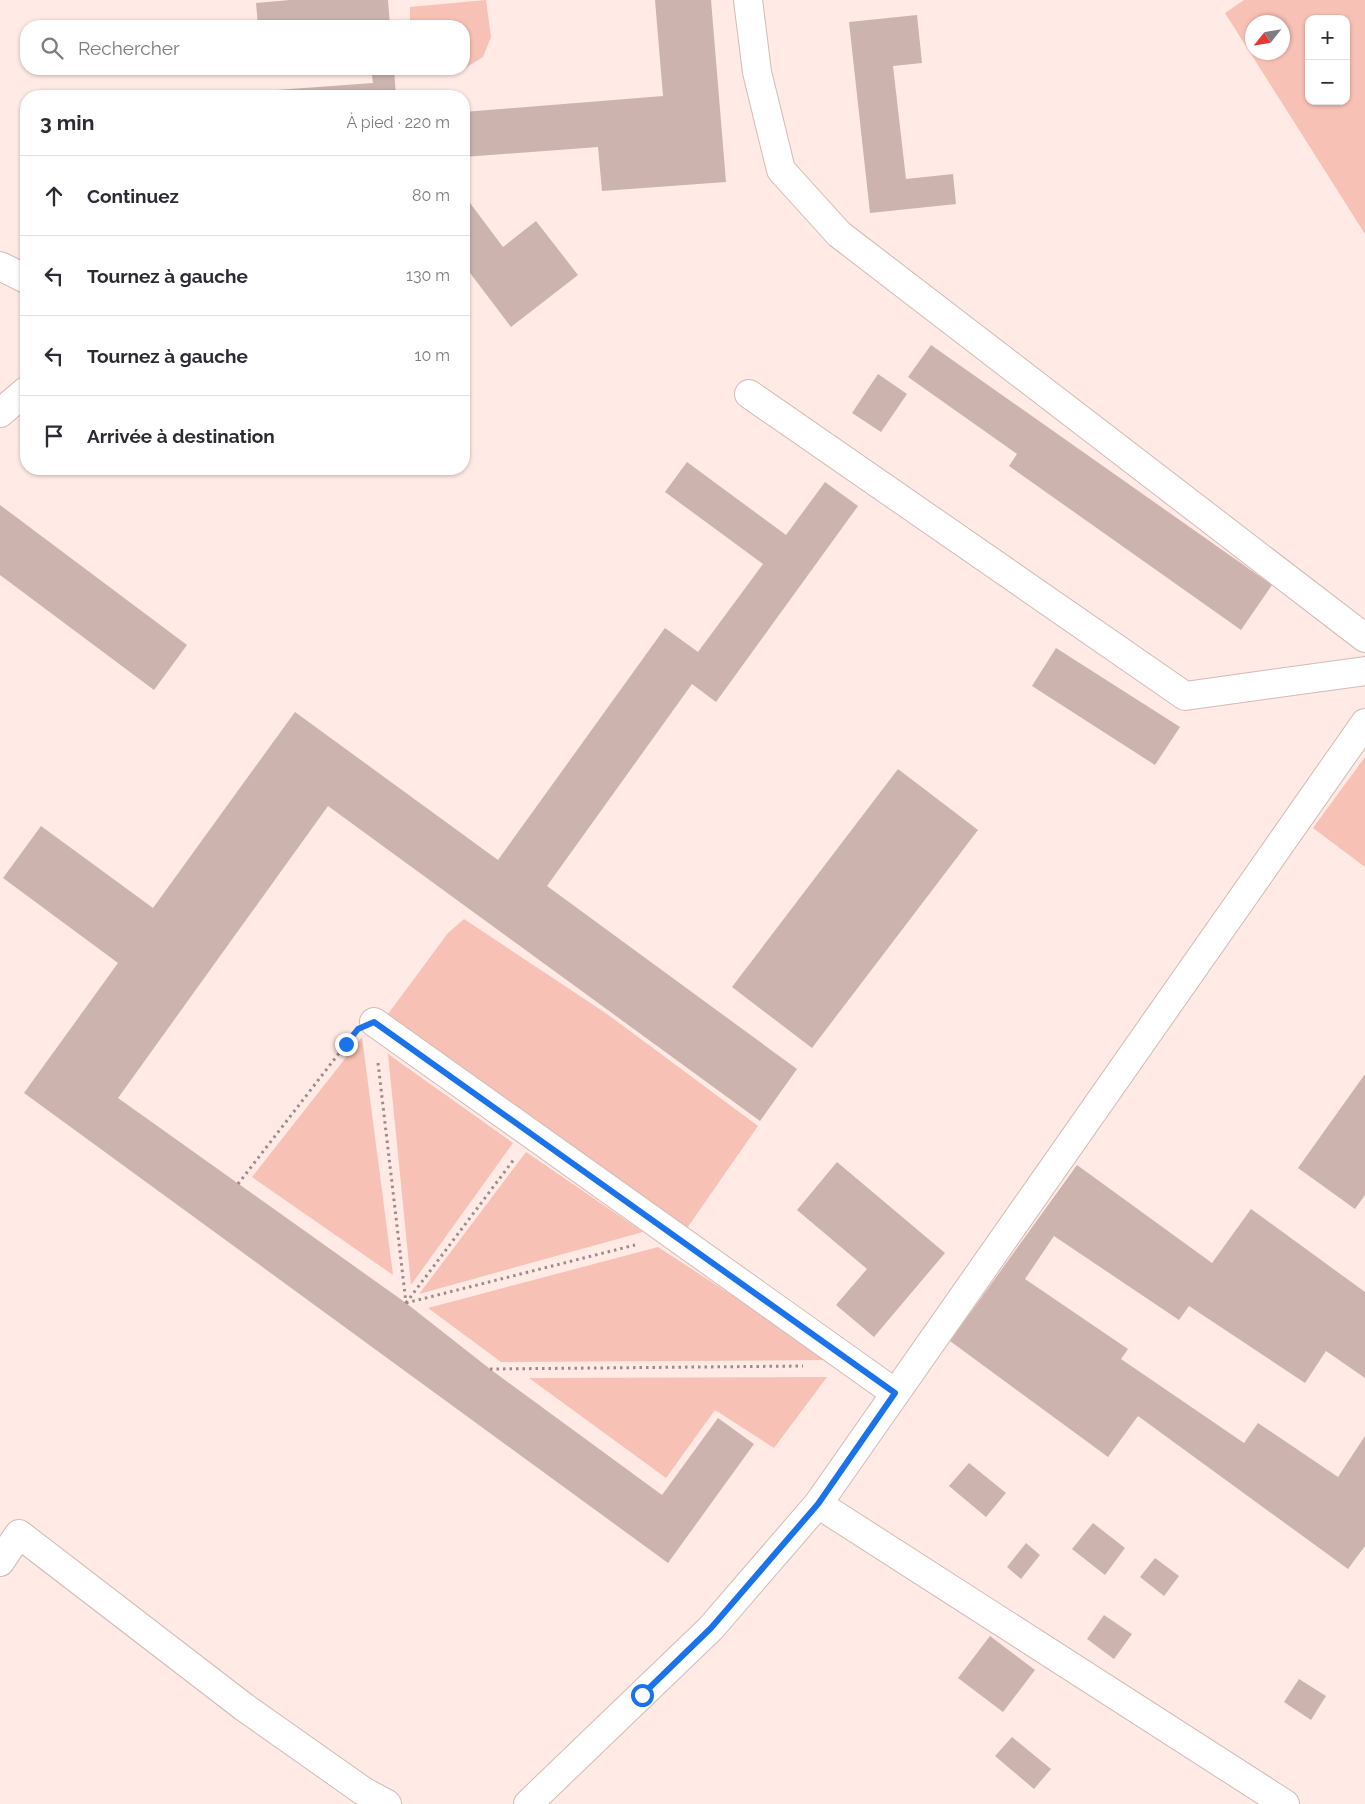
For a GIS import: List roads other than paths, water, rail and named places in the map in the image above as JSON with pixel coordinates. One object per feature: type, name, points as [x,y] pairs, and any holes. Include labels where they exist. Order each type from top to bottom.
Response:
[{"type":"street","points":[[748,0],[757,72],[781,170],[839,234],[1365,638]]},
{"type":"street","points":[[0,266],[20,277]]},
{"type":"street","points":[[748,394],[1185,696],[1365,671]]},
{"type":"street","points":[[0,413],[20,396]]},
{"type":"street","points":[[528,1804],[711,1628],[818,1504],[1365,723]]},
{"type":"street","points":[[374,1022],[895,1393]]},
{"type":"street","points":[[818,1504],[1285,1804]]},
{"type":"street","points":[[0,1562],[19,1534],[244,1707],[363,1792],[387,1804]]}]
